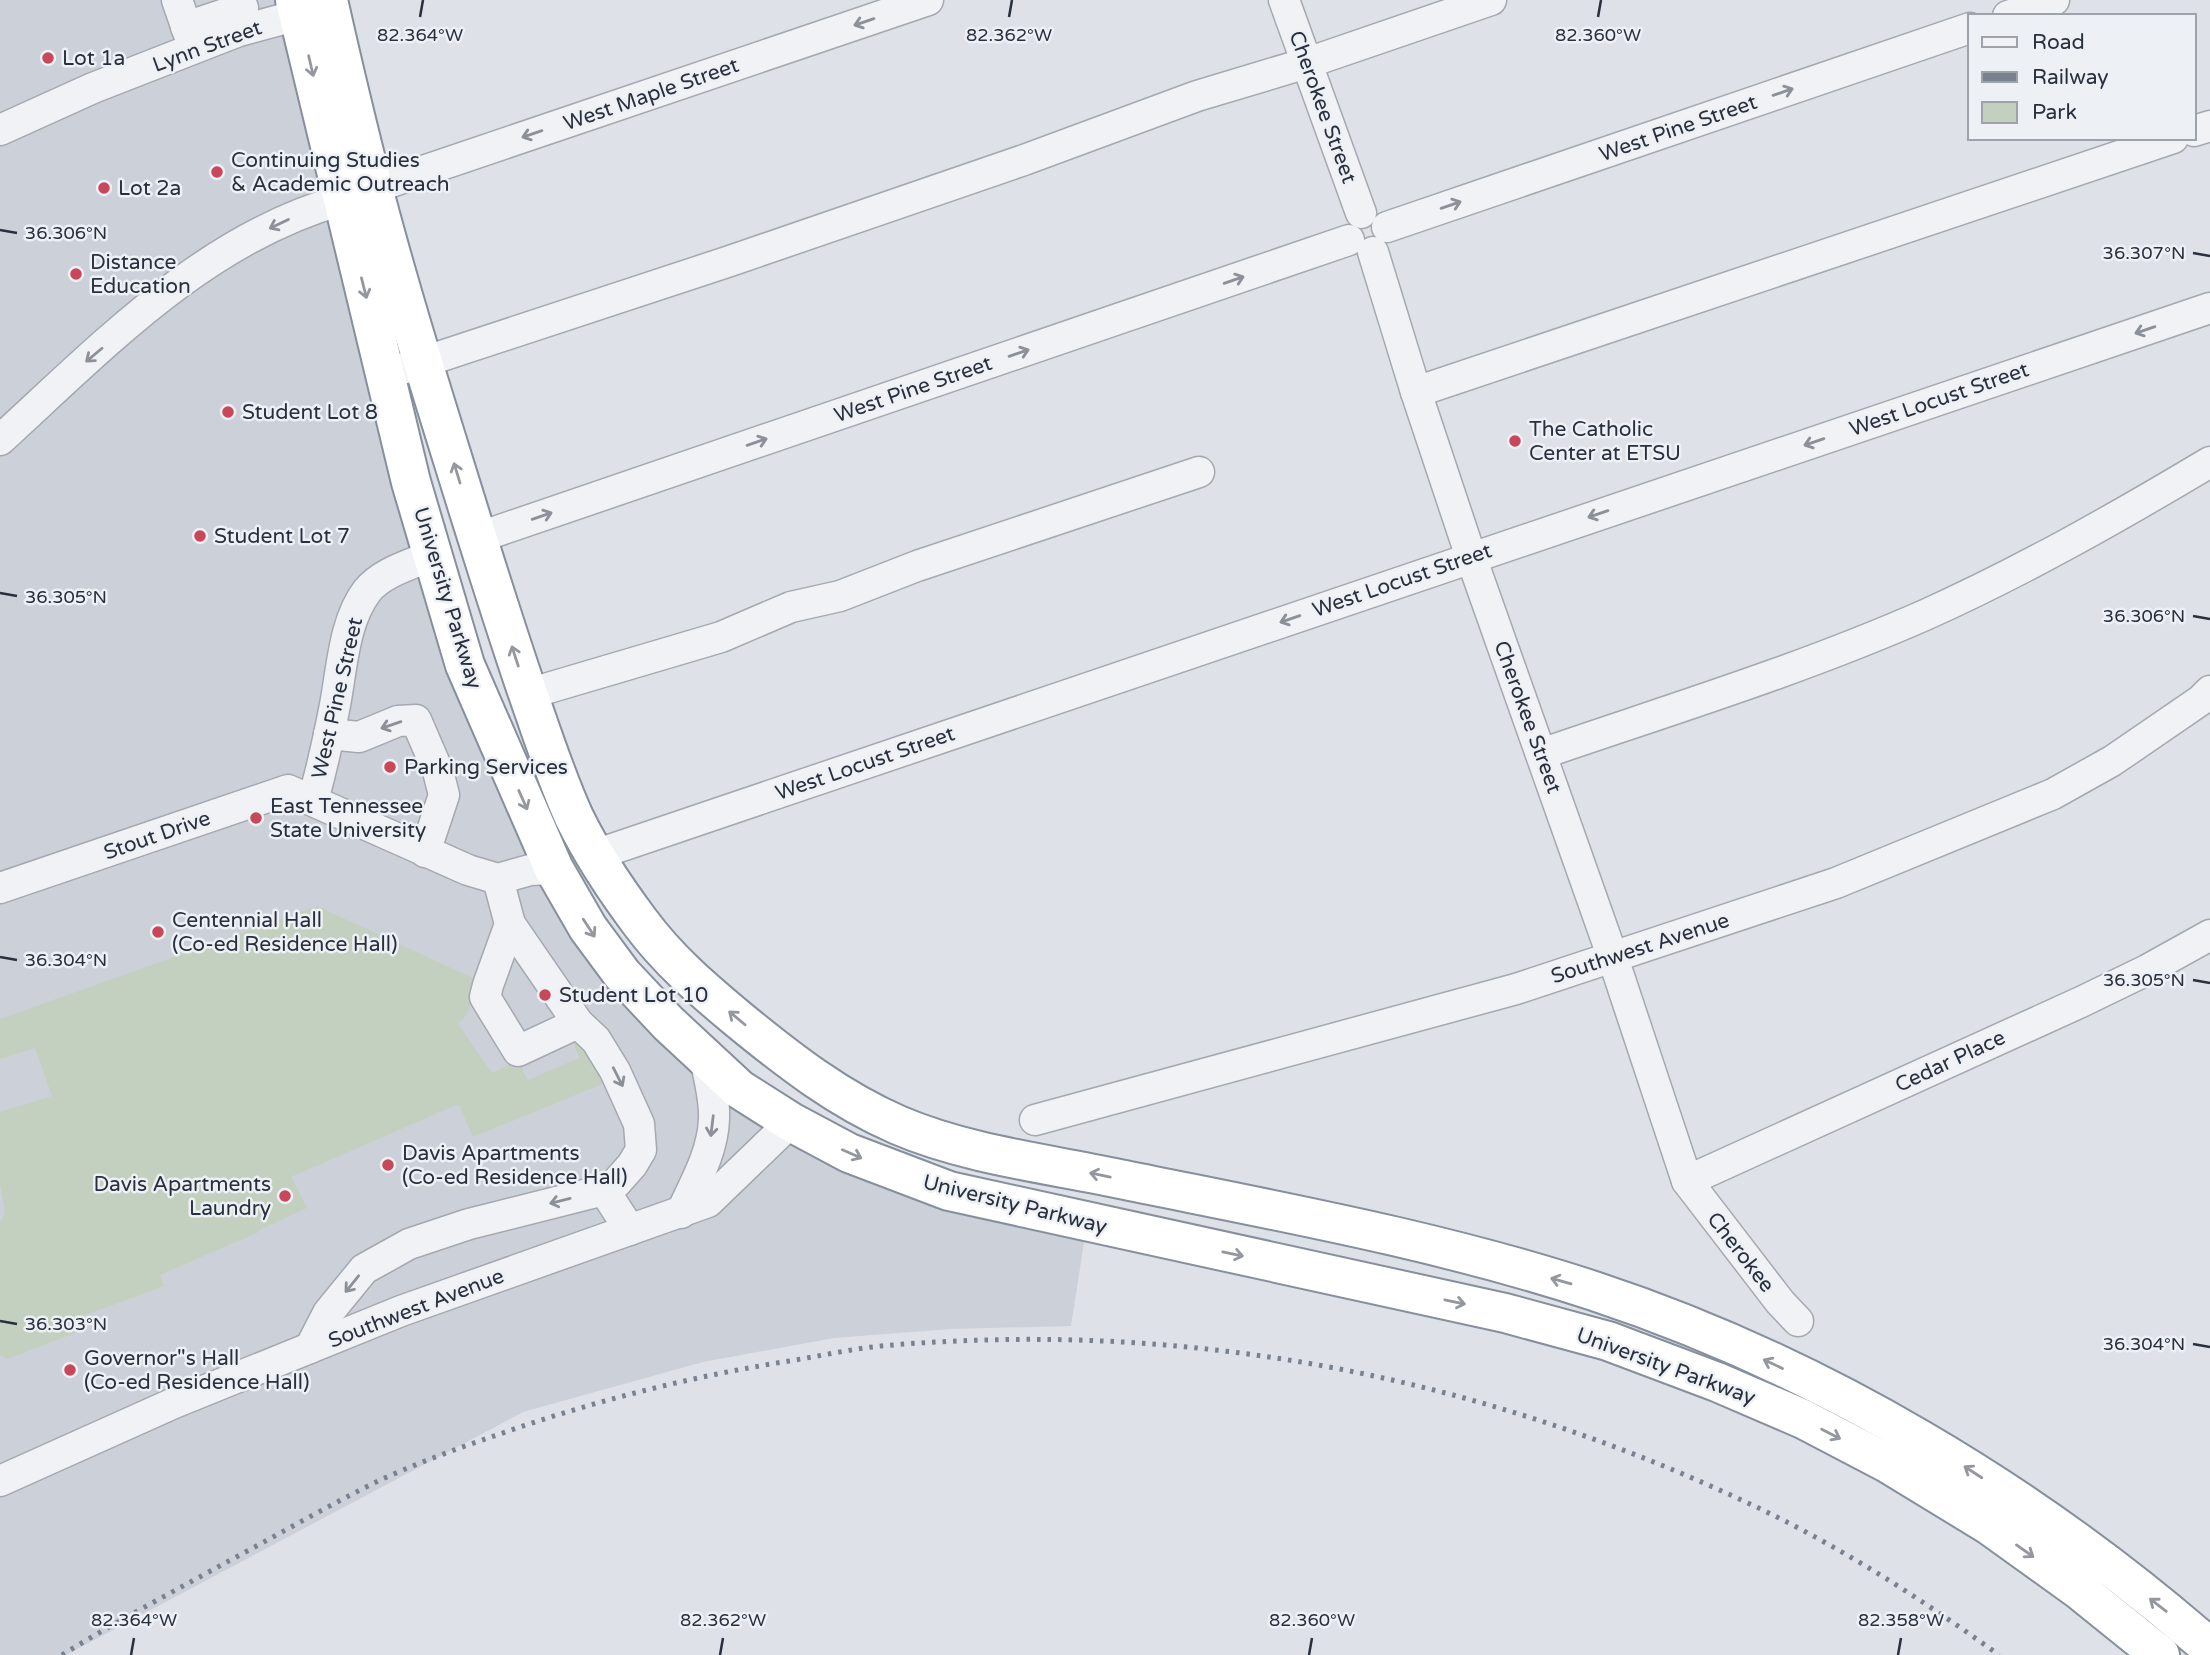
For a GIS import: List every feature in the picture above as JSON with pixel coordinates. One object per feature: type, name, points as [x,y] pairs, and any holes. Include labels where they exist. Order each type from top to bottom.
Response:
[{"type":"highway","name":"University Parkway","points":[[320,4],[358,194],[385,375],[411,482],[465,665],[554,869],[588,928],[622,974],[705,1059],[739,1088],[791,1122],[849,1153],[949,1191],[1505,1313],[1608,1341],[1717,1382],[1803,1419],[1889,1464],[1989,1525],[2078,1589],[2160,1655]]},
{"type":"highway","name":"University Parkway","points":[[358,194],[423,362],[528,694],[573,815],[595,855],[636,917],[662,950],[697,985],[816,1080],[898,1125],[952,1145],[1352,1228],[1472,1256],[1595,1291],[1718,1338],[1843,1396],[1950,1458],[2028,1508],[2092,1554],[2210,1648]]},
{"type":"highway","points":[[433,555],[477,538]]},
{"type":"highway","points":[[554,869],[595,855]]},
{"type":"highway","points":[[791,1122],[816,1080]]},
{"type":"highway","points":[[1342,1278],[1352,1228]]},
{"type":"street","points":[[185,26],[243,8],[240,0]]},
{"type":"street","name":"West Maple Street","points":[[0,440],[87,360],[180,281],[223,253],[282,222],[315,208],[928,0]]},
{"type":"street","name":"Cherokee Street","points":[[1284,0],[1367,233],[1471,557],[1614,958],[1687,1181]]},
{"type":"street","points":[[385,375],[781,244],[1024,160],[1197,96],[1307,63],[1491,0]]},
{"type":"street","points":[[2014,14],[2054,0]]},
{"type":"street","name":"Lynn Street","points":[[0,130],[93,88],[185,26],[239,31],[320,4]]},
{"type":"street","name":"West Pine Street","points":[[477,538],[1968,30]]},
{"type":"street","points":[[1416,392],[2167,140]]},
{"type":"street","name":"West Locust Street","points":[[595,855],[2210,308]]},
{"type":"street","points":[[1541,754],[1823,657],[1925,615],[2011,574],[2210,462]]},
{"type":"street","points":[[528,694],[721,637],[791,607],[840,596],[917,566],[1199,472]]},
{"type":"street","name":"West Pine Street","points":[[313,800],[352,620],[359,604],[368,589],[383,577],[433,555]]},
{"type":"street","name":"Southwest Avenue","points":[[1035,1120],[1516,989],[1836,883],[2053,793],[2112,761],[2210,691]]},
{"type":"street","points":[[329,734],[359,737],[398,721],[416,720],[438,771],[444,795],[425,852]]},
{"type":"street","points":[[313,800],[425,852],[498,879],[530,870],[554,869]]},
{"type":"street","name":"Stout Drive","points":[[0,888],[313,800]]},
{"type":"street","name":"Stout Drive","points":[[0,905],[156,844]]},
{"type":"street","points":[[310,1348],[328,1313],[364,1269],[410,1244],[469,1224],[604,1190],[616,1183],[641,1150],[639,1124],[615,1071],[596,1040],[578,1023],[510,925],[498,879]]},
{"type":"street","points":[[510,925],[485,997],[518,1051],[578,1023]]},
{"type":"street","name":"Cedar Place","points":[[1687,1181],[2081,1002],[2210,935]]},
{"type":"street","points":[[681,1213],[706,1157],[712,1134],[713,1102],[705,1059]]},
{"type":"street","name":"Southwest Avenue","points":[[0,1481],[174,1403],[401,1311],[708,1202],[791,1122]]},
{"type":"street","name":"Cherokee","points":[[1687,1181],[1780,1302],[1798,1321]]},
{"type":"street","points":[[604,1190],[630,1230]]},
{"type":"shaded area","name":"East Tennessee State University","points":[[0,0],[276,0],[318,167],[517,833],[576,933],[814,1134],[1087,1223],[1071,1326],[951,1329],[834,1338],[703,1362],[523,1412],[66,1655],[0,1655]]},
{"type":"green space","points":[[317,906],[475,979],[470,1008],[458,1024],[492,1073],[514,1062],[521,1066],[528,1080],[579,1058],[574,1039],[593,1055],[607,1082],[473,1137],[459,1105],[454,1106],[291,1177],[307,1208],[160,1275],[164,1286],[72,1320],[77,1332],[8,1359],[0,1355],[0,1223],[5,1212],[0,1184],[0,1112],[52,1096],[35,1048],[0,1059],[0,1019]]},
{"type":"railway","points":[[62,1655],[372,1484],[402,1470],[533,1423],[641,1391],[752,1367],[881,1346],[994,1340],[1106,1341],[1217,1350],[1326,1366],[1435,1390],[1541,1421],[1646,1459],[1783,1520],[1878,1574],[1999,1655]]},
{"type":"place","name":"Lot 1a","points":[[48,58]]},
{"type":"place","name":"Continuing Studies & Academic Outreach","points":[[217,172]]},
{"type":"place","name":"Lot 2a","points":[[104,188]]},
{"type":"place","name":"Distance Education","points":[[76,274]]},
{"type":"place","name":"Student Lot 8","points":[[228,412]]},
{"type":"place","name":"The Catholic Center at ETSU","points":[[1515,441]]},
{"type":"place","name":"Student Lot 7","points":[[200,536]]},
{"type":"place","name":"Parking Services","points":[[390,767]]},
{"type":"place","name":"East Tennessee State University","points":[[256,818]]},
{"type":"place","name":"Centennial Hall (Co-ed Residence Hall)","points":[[158,932]]},
{"type":"place","name":"Student Lot 10","points":[[545,995]]},
{"type":"place","name":"Davis Apartments (Co-ed Residence Hall)","points":[[388,1165]]},
{"type":"place","name":"Davis Apartments Laundry","points":[[285,1196]]},
{"type":"place","name":"Governor\"s Hall (Co-ed Residence Hall)","points":[[70,1370]]}]
